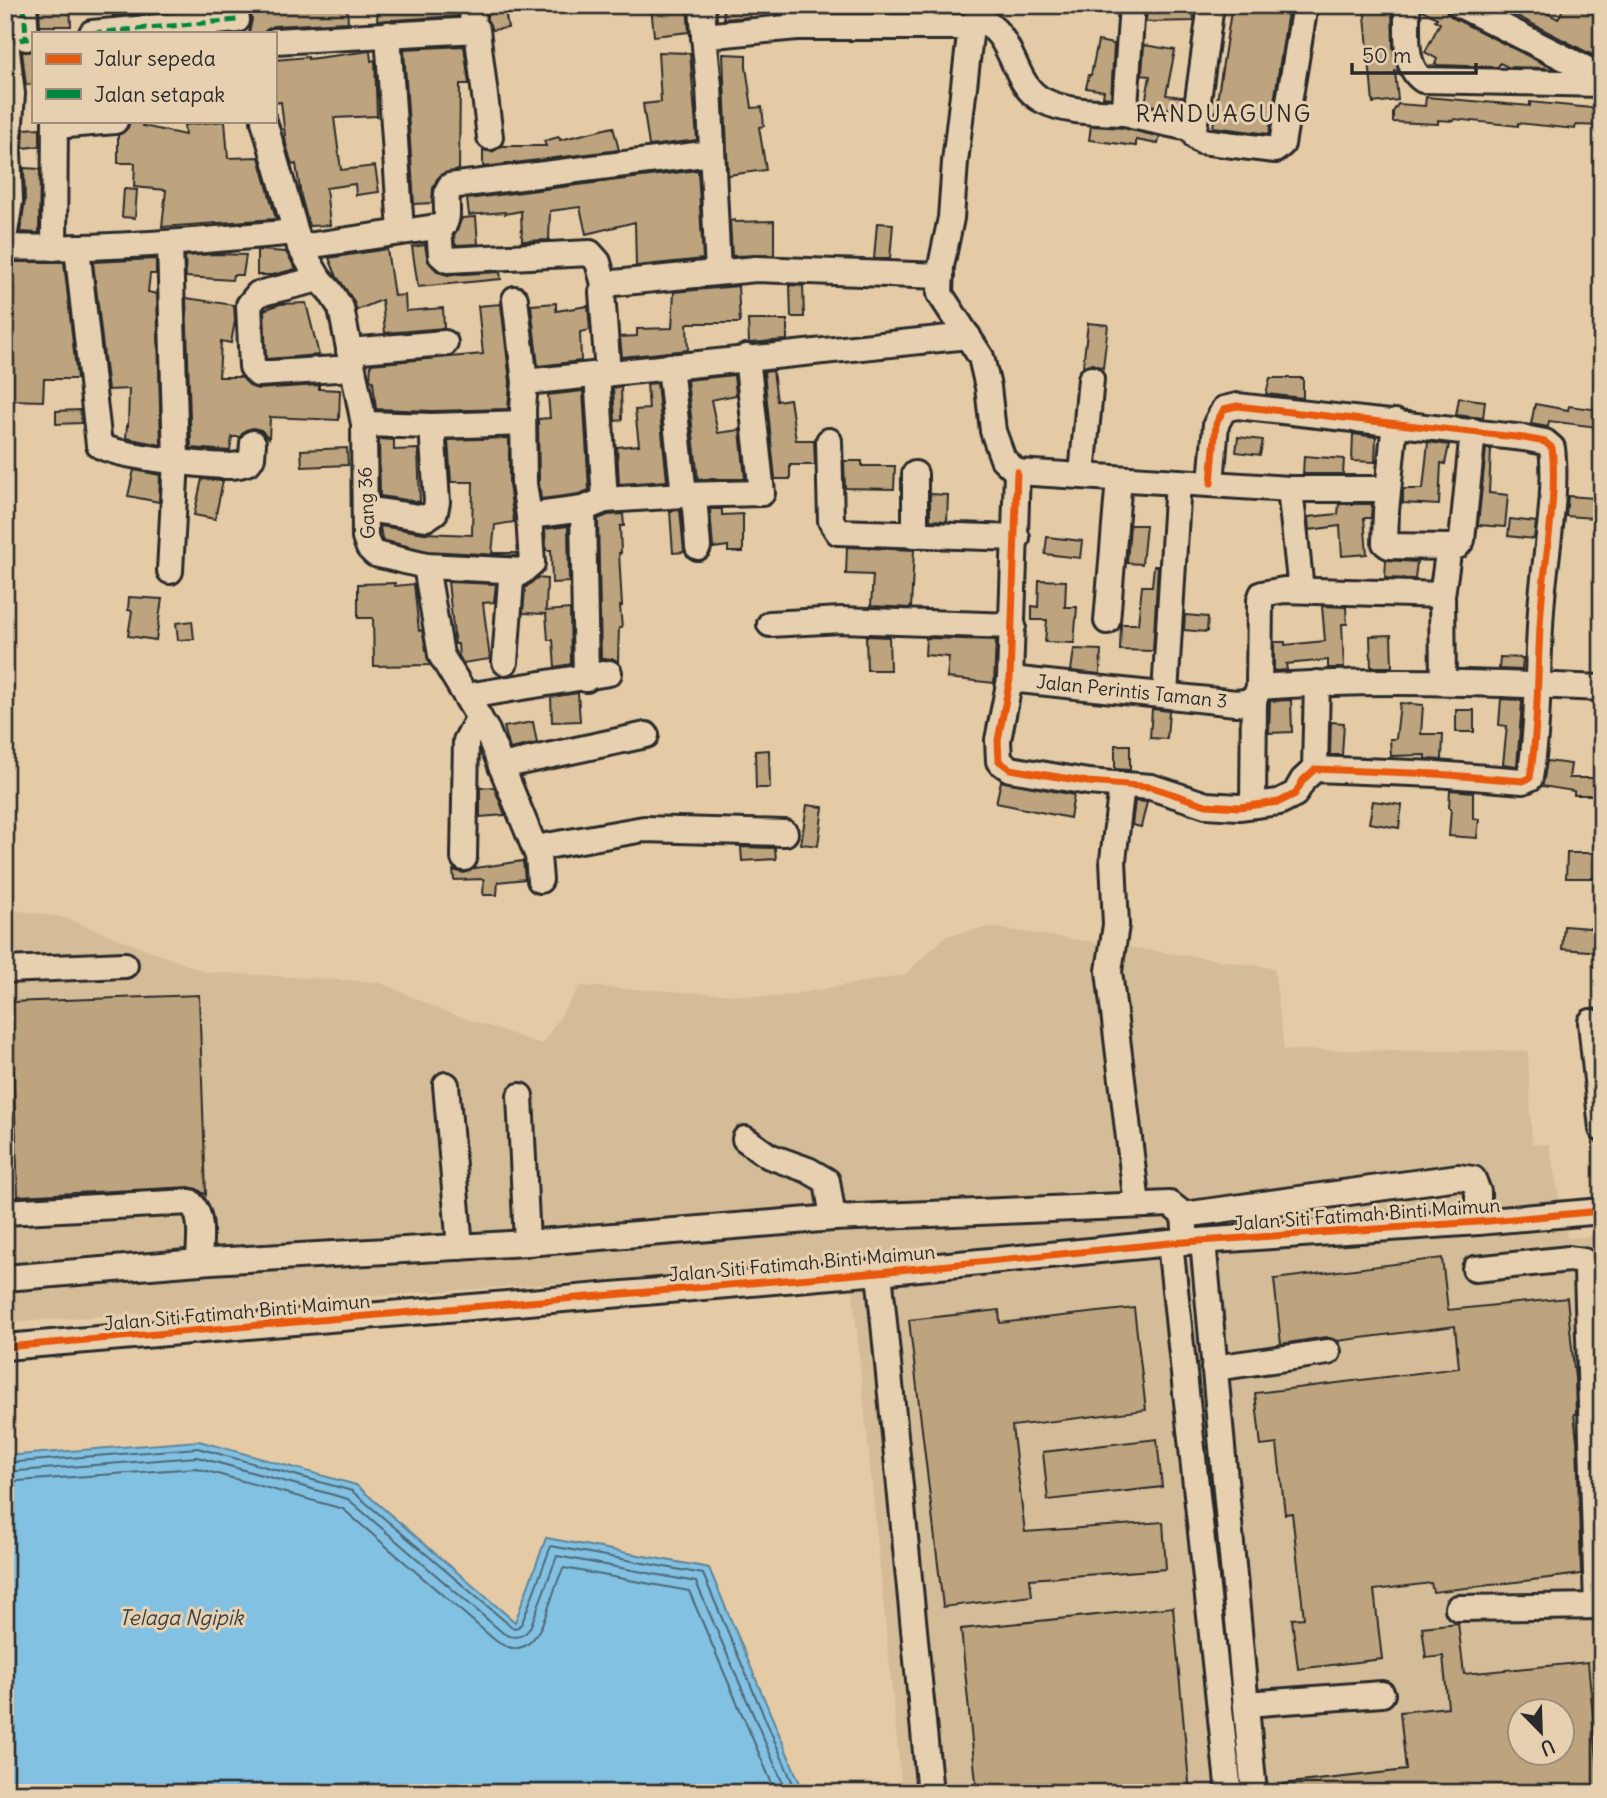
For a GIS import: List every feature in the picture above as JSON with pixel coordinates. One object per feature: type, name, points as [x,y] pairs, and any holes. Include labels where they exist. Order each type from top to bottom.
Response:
[{"type":"street","points":[[5,232],[10,201],[8,151],[12,94],[24,5]]},
{"type":"street","points":[[472,5],[473,31]]},
{"type":"street","points":[[702,5],[718,272]]},
{"type":"street","points":[[1128,113],[1125,107],[1132,5]]},
{"type":"street","points":[[1211,5],[1194,129],[1196,137],[1201,141],[1275,150],[1282,144],[1304,5]]},
{"type":"street","points":[[1407,5],[1409,62],[1414,75],[1423,80],[1602,84]]},
{"type":"street","points":[[1460,5],[1602,77]]},
{"type":"street","points":[[704,36],[796,16],[975,16],[990,22],[1010,50],[1025,82],[1040,99],[1058,107],[1128,113],[1194,129]]},
{"type":"street","points":[[975,16],[940,294],[981,357],[988,387],[993,431],[1003,459],[1017,472],[1290,488],[1388,489]]},
{"type":"street","points":[[102,32],[238,19]]},
{"type":"street","points":[[276,41],[477,30],[490,137]]},
{"type":"street","points":[[388,34],[401,231]]},
{"type":"street","points":[[85,122],[55,123],[65,248],[99,445],[118,452],[229,466],[243,465],[253,457],[253,443]]},
{"type":"street","name":"Gang 36","points":[[264,122],[298,239],[319,279],[341,308],[365,425],[365,538],[369,548],[375,554],[426,566],[523,571]]},
{"type":"street","points":[[5,247],[65,248],[298,239],[439,228],[447,221],[446,191],[450,186],[712,153]]},
{"type":"street","points":[[439,228],[442,255],[447,260],[590,253],[598,262],[604,288],[603,374],[594,505],[598,676],[473,707]]},
{"type":"street","points":[[170,244],[176,460],[170,571]]},
{"type":"street","points":[[604,288],[625,281],[768,269],[941,276]]},
{"type":"street","points":[[319,279],[258,294],[251,300],[249,305],[254,371],[258,374],[445,343]]},
{"type":"street","points":[[505,662],[511,580],[532,563],[524,484],[525,382],[515,299]]},
{"type":"street","points":[[525,382],[968,336]]},
{"type":"street","points":[[529,516],[594,505],[689,495],[762,493],[747,357]]},
{"type":"street","points":[[670,366],[698,547]]},
{"type":"street","points":[[1082,475],[1091,379]]},
{"type":"street","points":[[1017,472],[1017,538],[1010,679],[998,740],[999,761],[1010,769],[1088,782],[1151,787],[1206,804],[1239,807],[1279,802],[1295,794],[1303,780],[1315,769],[1527,780],[1530,778],[1552,448],[1545,442],[1473,431],[1237,406],[1224,410],[1216,424],[1211,483]]},
{"type":"street","points":[[1395,422],[1385,543],[1389,546],[1457,546],[1461,540],[1473,431]]},
{"type":"street","points":[[365,425],[523,423]]},
{"type":"street","points":[[365,509],[426,518],[435,512],[437,502],[432,426]]},
{"type":"street","points":[[829,442],[831,521],[841,533],[1017,538]]},
{"type":"street","points":[[915,474],[915,535]]},
{"type":"street","points":[[1107,621],[1118,479]]},
{"type":"street","points":[[1165,694],[1178,482]]},
{"type":"street","points":[[1290,488],[1301,590]]},
{"type":"street","points":[[1443,682],[1442,595],[1448,547]]},
{"type":"street","points":[[426,566],[441,655],[473,707],[501,766],[538,856],[540,880]]},
{"type":"street","points":[[1253,804],[1262,594],[1301,590],[1442,595]]},
{"type":"street","points":[[770,624],[841,620],[1013,626]]},
{"type":"street","name":"Jalan Perintis Taman 3","points":[[1010,679],[1236,702],[1257,694],[1317,683],[1443,682],[1602,688]]},
{"type":"street","points":[[1315,769],[1317,683]]},
{"type":"street","points":[[464,858],[466,741],[473,707]]},
{"type":"street","points":[[501,766],[646,735]]},
{"type":"street","points":[[1122,785],[1113,860],[1116,925],[1109,971],[1137,1205]]},
{"type":"street","points":[[535,848],[644,829],[785,833]]},
{"type":"street","points":[[5,970],[125,965]]},
{"type":"street","points":[[1591,1022],[1602,1129]]},
{"type":"street","points":[[446,1084],[460,1247]]},
{"type":"street","points":[[520,1096],[527,1243]]},
{"type":"street","points":[[745,1139],[769,1156],[808,1170],[827,1181],[833,1218]]},
{"type":"street","points":[[5,1278],[199,1262],[527,1243],[833,1218],[1170,1204],[1184,1215],[1458,1177],[1473,1179],[1478,1192],[1478,1222]]},
{"type":"street","points":[[5,1212],[190,1202],[199,1216],[199,1262]]},
{"type":"street","name":"Jalan Siti Fatimah Binti Maimun","points":[[5,1347],[879,1272],[1186,1242],[1602,1211]]},
{"type":"street","points":[[1184,1215],[1229,1793]]},
{"type":"street","points":[[1186,1242],[1214,1367],[1254,1793]]},
{"type":"street","points":[[1458,1608],[1599,1606],[1587,1271],[1583,1261],[1569,1259],[1475,1269]]},
{"type":"street","points":[[879,1272],[930,1793]]},
{"type":"street","points":[[1214,1367],[1328,1352]]},
{"type":"street","points":[[1245,1704],[1382,1694]]},
{"type":"shaded area","points":[[5,909],[62,917],[206,972],[379,982],[446,1012],[542,1044],[580,986],[776,997],[904,975],[946,936],[989,927],[1274,968],[1284,1050],[1528,1051],[1532,1144],[1549,1144],[1567,1238],[1602,1236],[1602,1793],[902,1793],[850,1262],[5,1323]]},
{"type":"water","name":"Telaga Ngipik","points":[[199,1441],[356,1485],[515,1622],[546,1538],[709,1568],[804,1793],[5,1793],[5,1456]]},
{"type":"building","points":[[39,5],[70,5],[71,26],[40,26]]},
{"type":"building","points":[[112,5],[181,5],[182,10],[113,16]]},
{"type":"building","points":[[249,5],[347,5],[348,22],[274,26],[265,32],[249,32],[252,19]]},
{"type":"building","points":[[378,5],[457,5],[458,16],[377,21]]},
{"type":"building","points":[[487,5],[504,5],[508,28],[492,30],[487,20]]},
{"type":"building","points":[[651,5],[687,5],[689,32],[654,36]]},
{"type":"building","points":[[748,5],[750,17],[724,19],[723,7]]},
{"type":"building","points":[[1147,5],[1193,5],[1194,21],[1146,22]]},
{"type":"building","points":[[1232,5],[1289,5],[1269,134],[1213,127]]},
{"type":"building","points":[[1364,5],[1392,5],[1398,100],[1373,103]]},
{"type":"building","points":[[1422,5],[1445,5],[1447,13],[1453,18],[1546,65],[1544,68],[1508,67],[1500,63],[1498,67],[1435,64],[1437,59],[1425,52],[1440,23],[1435,20],[1437,18],[1422,10]]},
{"type":"building","points":[[1496,5],[1532,5],[1558,19],[1565,5],[1602,5],[1602,34],[1597,43],[1602,46],[1602,60]]},
{"type":"building","points":[[1098,41],[1114,44],[1111,98],[1103,97],[1104,91],[1086,88]]},
{"type":"building","points":[[1144,45],[1175,50],[1166,95],[1183,97],[1181,111],[1145,104],[1150,76],[1142,75]]},
{"type":"building","points":[[464,46],[469,84],[460,84],[459,170],[442,174],[437,179],[432,203],[414,204],[404,49]]},
{"type":"building","points":[[32,51],[32,84],[26,85],[22,52]]},
{"type":"building","points":[[370,51],[371,61],[375,60],[377,116],[334,118],[341,170],[375,166],[379,192],[356,195],[355,184],[326,188],[330,225],[309,226],[296,164],[292,165],[286,144],[281,102],[276,103],[276,60],[308,59]]},
{"type":"building","points":[[658,52],[690,53],[697,140],[649,146],[643,104],[661,102]]},
{"type":"building","points":[[723,54],[746,55],[752,108],[762,107],[764,126],[759,127],[766,170],[728,175]]},
{"type":"building","points":[[1426,97],[1602,109],[1602,126],[1576,125],[1575,129],[1454,119],[1438,120],[1438,124],[1393,122],[1393,112],[1398,104],[1425,106]]},
{"type":"building","points":[[130,122],[142,122],[143,126],[185,135],[184,125],[225,122],[228,158],[259,157],[276,219],[162,227],[166,190],[134,187],[135,163],[118,163],[118,135],[128,128]]},
{"type":"building","points":[[1091,126],[1124,128],[1160,137],[1158,144],[1136,140],[1136,146],[1089,140]]},
{"type":"building","points":[[613,127],[619,150],[483,167],[483,150],[492,152],[502,146],[546,146],[544,141],[559,137],[560,140]]},
{"type":"building","points":[[40,128],[40,146],[23,148],[24,129]]},
{"type":"building","points":[[24,168],[40,169],[39,233],[20,232],[25,201]]},
{"type":"building","points":[[698,170],[703,259],[636,266],[635,222],[586,234],[580,207],[550,211],[549,240],[522,241],[521,211],[469,215],[467,199]]},
{"type":"building","points":[[124,189],[137,190],[135,218],[122,217]]},
{"type":"building","points":[[476,217],[478,244],[455,245],[454,235],[462,218]]},
{"type":"building","points":[[730,221],[774,221],[774,255],[732,256]]},
{"type":"building","points":[[877,223],[893,224],[890,259],[874,259]]},
{"type":"building","points":[[425,245],[428,261],[438,272],[448,275],[500,272],[501,279],[418,287],[412,247]]},
{"type":"building","points":[[387,249],[394,296],[405,295],[406,311],[443,308],[444,328],[385,333],[382,300],[357,310],[329,258]]},
{"type":"building","points":[[257,250],[286,252],[296,269],[272,275],[257,275]]},
{"type":"building","points":[[246,255],[243,275],[233,275],[232,280],[186,277],[185,256]]},
{"type":"building","points":[[156,259],[156,274],[150,274],[148,292],[157,294],[161,445],[126,438],[129,389],[108,390],[93,262]]},
{"type":"building","points":[[5,262],[64,262],[77,379],[44,379],[43,401],[7,400],[5,343],[11,343],[12,291],[6,291]]},
{"type":"building","points":[[790,285],[803,286],[804,317],[791,317]]},
{"type":"building","points":[[738,286],[740,323],[689,323],[688,350],[622,357],[620,337],[637,336],[637,329],[672,328],[674,292]]},
{"type":"building","points":[[186,298],[234,305],[235,321],[231,343],[221,341],[219,377],[241,377],[258,389],[319,385],[319,389],[340,390],[339,420],[270,417],[269,438],[261,430],[253,428],[246,430],[240,437],[232,437],[230,451],[191,448]]},
{"type":"building","points":[[306,303],[319,355],[266,359],[264,310],[280,304]]},
{"type":"building","points":[[556,303],[556,311],[588,306],[590,330],[580,332],[581,361],[538,366],[531,305]]},
{"type":"building","points":[[501,304],[510,382],[508,409],[376,409],[373,381],[370,380],[371,364],[483,354],[478,306]]},
{"type":"building","points":[[748,320],[787,320],[787,340],[749,343]]},
{"type":"building","points":[[1088,323],[1108,325],[1103,368],[1093,364],[1083,366]]},
{"type":"building","points":[[773,371],[777,401],[790,399],[796,440],[814,440],[815,465],[790,465],[790,479],[775,479],[764,372]]},
{"type":"building","points":[[734,375],[736,395],[711,400],[718,433],[740,430],[745,479],[698,479],[687,380]]},
{"type":"building","points":[[1270,378],[1303,378],[1303,398],[1266,394]]},
{"type":"building","points":[[657,383],[667,481],[619,484],[617,447],[639,445],[635,410],[649,409],[647,384]]},
{"type":"building","points":[[621,387],[622,420],[615,421],[613,388]]},
{"type":"building","points":[[583,391],[589,490],[541,499],[538,419],[550,418],[548,395]]},
{"type":"building","points":[[1459,398],[1485,401],[1483,418],[1456,415]]},
{"type":"building","points":[[1535,404],[1568,410],[1569,406],[1600,410],[1597,427],[1549,421],[1548,427],[1531,424]]},
{"type":"building","points":[[80,410],[82,423],[56,424],[56,411]]},
{"type":"building","points":[[1353,434],[1376,437],[1375,462],[1352,461]]},
{"type":"building","points":[[1238,437],[1263,440],[1260,455],[1236,452]]},
{"type":"building","points":[[509,438],[509,484],[514,522],[495,525],[492,553],[516,553],[517,556],[428,551],[382,540],[380,526],[424,533],[472,535],[473,482],[451,482],[448,440]]},
{"type":"building","points":[[379,439],[394,440],[394,450],[418,449],[420,502],[380,496]]},
{"type":"building","points":[[1428,442],[1449,445],[1445,464],[1441,463],[1439,505],[1403,503],[1403,489],[1423,489]]},
{"type":"building","points":[[347,448],[348,465],[302,467],[301,450]]},
{"type":"building","points":[[1486,449],[1491,449],[1489,493],[1508,495],[1505,527],[1478,525]]},
{"type":"building","points":[[1304,456],[1344,459],[1343,474],[1303,474]]},
{"type":"building","points":[[844,461],[862,461],[862,466],[895,466],[894,489],[845,488]]},
{"type":"building","points":[[134,470],[160,475],[159,502],[128,496]]},
{"type":"building","points":[[202,479],[223,481],[215,519],[194,515]]},
{"type":"building","points":[[930,494],[948,495],[947,521],[930,520]]},
{"type":"building","points":[[1568,496],[1594,498],[1593,518],[1566,516]]},
{"type":"building","points":[[1339,504],[1372,504],[1371,518],[1364,518],[1367,554],[1342,556],[1340,526],[1309,530],[1308,517],[1338,514]]},
{"type":"building","points":[[710,509],[722,509],[722,515],[743,514],[743,552],[728,552],[728,546],[713,548]]},
{"type":"building","points":[[680,510],[684,552],[673,553],[670,511]]},
{"type":"building","points":[[623,514],[624,526],[620,526],[619,553],[622,628],[619,628],[618,662],[614,659],[601,659],[598,519]]},
{"type":"building","points":[[1510,519],[1536,522],[1534,539],[1508,536]]},
{"type":"building","points":[[1130,525],[1146,525],[1142,564],[1127,563]]},
{"type":"building","points":[[568,526],[569,582],[552,583],[551,550],[546,550],[545,529]]},
{"type":"building","points":[[1047,537],[1082,541],[1080,558],[1045,554]]},
{"type":"building","points":[[847,547],[914,550],[911,608],[871,606],[873,575],[846,574]]},
{"type":"building","points":[[1386,560],[1417,562],[1415,579],[1385,578]]},
{"type":"building","points":[[1154,566],[1158,566],[1153,651],[1120,650],[1121,624],[1138,624],[1142,586],[1152,586]]},
{"type":"building","points":[[537,578],[547,579],[546,611],[570,609],[571,664],[555,667],[553,640],[548,640],[546,614],[523,613],[525,588]]},
{"type":"building","points":[[1039,580],[1066,581],[1065,607],[1077,607],[1074,643],[1045,642],[1047,620],[1032,620],[1032,606],[1038,607]]},
{"type":"building","points":[[448,582],[496,584],[494,602],[483,603],[490,659],[463,663],[459,656],[458,644],[455,644]]},
{"type":"building","points":[[395,583],[395,586],[414,584],[419,631],[422,630],[430,665],[374,666],[373,618],[358,618],[358,584]]},
{"type":"building","points":[[129,597],[162,599],[156,640],[128,636],[132,611],[128,610]]},
{"type":"building","points":[[1322,606],[1346,607],[1347,624],[1342,624],[1344,668],[1328,668],[1328,660],[1286,664],[1287,670],[1274,671],[1274,642],[1285,642],[1285,645],[1325,641]]},
{"type":"building","points":[[1185,615],[1208,617],[1207,632],[1184,630]]},
{"type":"building","points":[[192,621],[194,639],[178,640],[176,623]]},
{"type":"building","points":[[1391,635],[1392,667],[1371,667],[1370,636]]},
{"type":"building","points":[[866,636],[889,637],[890,670],[867,670]]},
{"type":"building","points":[[926,638],[996,640],[994,683],[947,678],[949,657],[925,655]]},
{"type":"building","points":[[1074,649],[1101,650],[1100,674],[1071,671]]},
{"type":"building","points":[[1500,657],[1523,658],[1522,670],[1499,669]]},
{"type":"building","points":[[578,693],[580,721],[552,722],[551,697]]},
{"type":"building","points":[[1501,699],[1522,702],[1517,766],[1503,764],[1507,726],[1499,725]]},
{"type":"building","points":[[1291,700],[1292,732],[1269,733],[1270,701]]},
{"type":"building","points":[[1400,703],[1423,705],[1421,734],[1443,734],[1442,760],[1425,759],[1425,755],[1391,756],[1390,739],[1396,739]]},
{"type":"building","points":[[1152,709],[1169,711],[1167,739],[1150,738]]},
{"type":"building","points":[[1456,710],[1474,710],[1474,732],[1456,732]]},
{"type":"building","points":[[533,722],[537,743],[510,749],[504,727]]},
{"type":"building","points":[[1331,722],[1344,723],[1342,755],[1330,755]]},
{"type":"building","points":[[1115,745],[1130,745],[1130,770],[1115,769]]},
{"type":"building","points":[[769,750],[770,788],[756,788],[755,751]]},
{"type":"building","points":[[1547,761],[1571,764],[1569,778],[1602,778],[1602,795],[1574,795],[1574,791],[1542,786]]},
{"type":"building","points":[[1001,781],[1074,795],[1070,818],[996,803]]},
{"type":"building","points":[[494,787],[505,815],[480,817],[480,788]]},
{"type":"building","points":[[1450,790],[1473,792],[1473,819],[1479,819],[1477,838],[1449,836]]},
{"type":"building","points":[[1135,801],[1147,802],[1141,827],[1132,825]]},
{"type":"building","points":[[1373,801],[1402,805],[1399,828],[1369,823]]},
{"type":"building","points":[[807,805],[823,807],[818,846],[801,844]]},
{"type":"building","points":[[741,847],[775,848],[776,859],[742,861]]},
{"type":"building","points":[[1567,853],[1602,853],[1602,878],[1566,878]]},
{"type":"building","points":[[523,861],[525,879],[498,882],[497,895],[483,895],[484,879],[454,880],[453,870],[464,873],[475,868]]},
{"type":"building","points":[[1564,926],[1602,929],[1602,952],[1562,949]]},
{"type":"building","points":[[199,995],[206,1195],[189,1187],[18,1196],[11,1002]]},
{"type":"building","points":[[1442,1258],[1448,1310],[1567,1298],[1575,1379],[1581,1574],[1433,1592],[1431,1583],[1374,1590],[1382,1659],[1298,1669],[1292,1619],[1304,1618],[1292,1513],[1285,1514],[1277,1444],[1261,1446],[1255,1393],[1459,1368],[1455,1326],[1337,1341],[1326,1337],[1281,1344],[1274,1279]]},
{"type":"building","points":[[1134,1308],[1146,1410],[1012,1426],[1025,1532],[1163,1522],[1166,1569],[1030,1579],[1032,1596],[943,1607],[909,1320],[999,1310],[1000,1323]]},
{"type":"building","points":[[1157,1439],[1162,1487],[1048,1500],[1043,1452]]},
{"type":"building","points":[[1173,1607],[1190,1793],[977,1793],[961,1629]]},
{"type":"building","points":[[1458,1623],[1464,1674],[1588,1662],[1600,1793],[1283,1793],[1282,1784],[1406,1770],[1400,1712],[1448,1707],[1443,1656],[1426,1658],[1422,1627]]},
{"type":"marked path","points":[[24,5],[26,38]]},
{"type":"marked path","points":[[103,32],[237,20]]},
{"type":"marked path","points":[[5,42],[32,38]]},
{"type":"cycle path","points":[[1017,472],[1010,679],[998,740],[999,761],[1010,769],[1088,782],[1151,787],[1206,805],[1239,807],[1279,802],[1295,794],[1303,780],[1315,769],[1523,781],[1530,778],[1541,610],[1552,507],[1552,448],[1545,442],[1524,438],[1237,406],[1224,409],[1216,424],[1211,483]]},
{"type":"cycle path","points":[[5,1347],[879,1272],[1170,1243],[1602,1211]]},
{"type":"district","name":"RANDUAGUNG","points":[[1224,114]]}]
